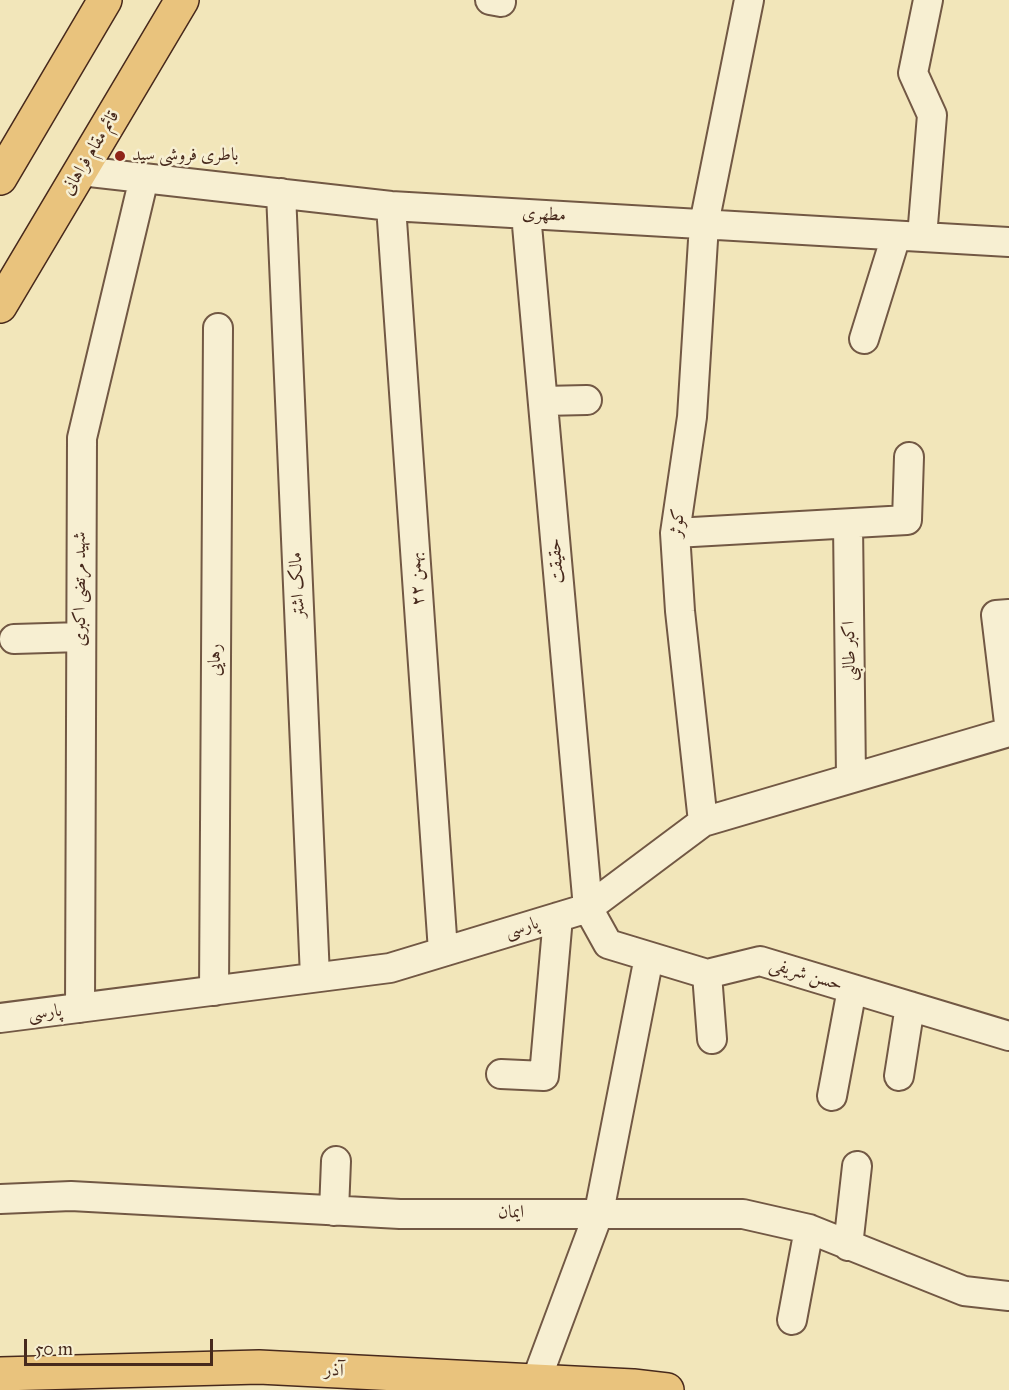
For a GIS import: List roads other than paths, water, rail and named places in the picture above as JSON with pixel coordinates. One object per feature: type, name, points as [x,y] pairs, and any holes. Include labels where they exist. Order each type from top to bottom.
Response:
[{"type":"main road","points":[[0,178],[105,0]]},
{"type":"main road","name":"قائم مقام فراهانی","points":[[4,288],[81,171],[182,0]]},
{"type":"main road","name":"آذر","points":[[0,1374],[258,1367],[667,1390]]},
{"type":"street","name":"کوثر","points":[[703,822],[680,611],[675,533],[692,417],[704,224],[750,0]]},
{"type":"street","points":[[864,339],[909,236],[932,115],[913,73],[928,0]]},
{"type":"street","name":"مطهری","points":[[81,171],[392,206],[1009,242]]},
{"type":"street","name":"شهید مرتضی اکبری","points":[[80,1008],[82,438],[144,178]]},
{"type":"street","name":"مالک اشتر","points":[[281,193],[315,977]]},
{"type":"street","name":"۲۲ بهمن","points":[[392,206],[444,951]]},
{"type":"street","name":"حقیقت","points":[[526,214],[588,908]]},
{"type":"street","name":"رهایی","points":[[214,991],[218,328]]},
{"type":"street","points":[[543,401],[587,400]]},
{"type":"street","points":[[675,533],[907,520],[909,457]]},
{"type":"street","name":"اکبر طالبی","points":[[848,524],[851,778]]},
{"type":"street","points":[[1009,614],[996,615],[1009,723]]},
{"type":"street","points":[[14,639],[81,637]]},
{"type":"street","name":"پارسی","points":[[0,1018],[390,968],[588,908],[703,822],[1009,732]]},
{"type":"street","name":"حسن شریفی","points":[[588,908],[608,944],[649,957],[707,974],[760,962],[1009,1036]]},
{"type":"street","points":[[501,1074],[544,1076],[558,917]]},
{"type":"street","points":[[536,1381],[599,1212],[649,957]]},
{"type":"street","points":[[707,974],[712,1039]]},
{"type":"street","points":[[832,1096],[852,989]]},
{"type":"street","points":[[899,1076],[910,1006]]},
{"type":"street","points":[[334,1211],[336,1161]]},
{"type":"street","points":[[848,1246],[857,1166]]},
{"type":"street","name":"ایمان","points":[[0,1198],[71,1196],[400,1214],[599,1212],[743,1214],[809,1229],[964,1291],[1009,1296]]},
{"type":"street","points":[[792,1320],[809,1229]]},
{"type":"place","name":"باطری فروشی سید","points":[[120,156]]}]
